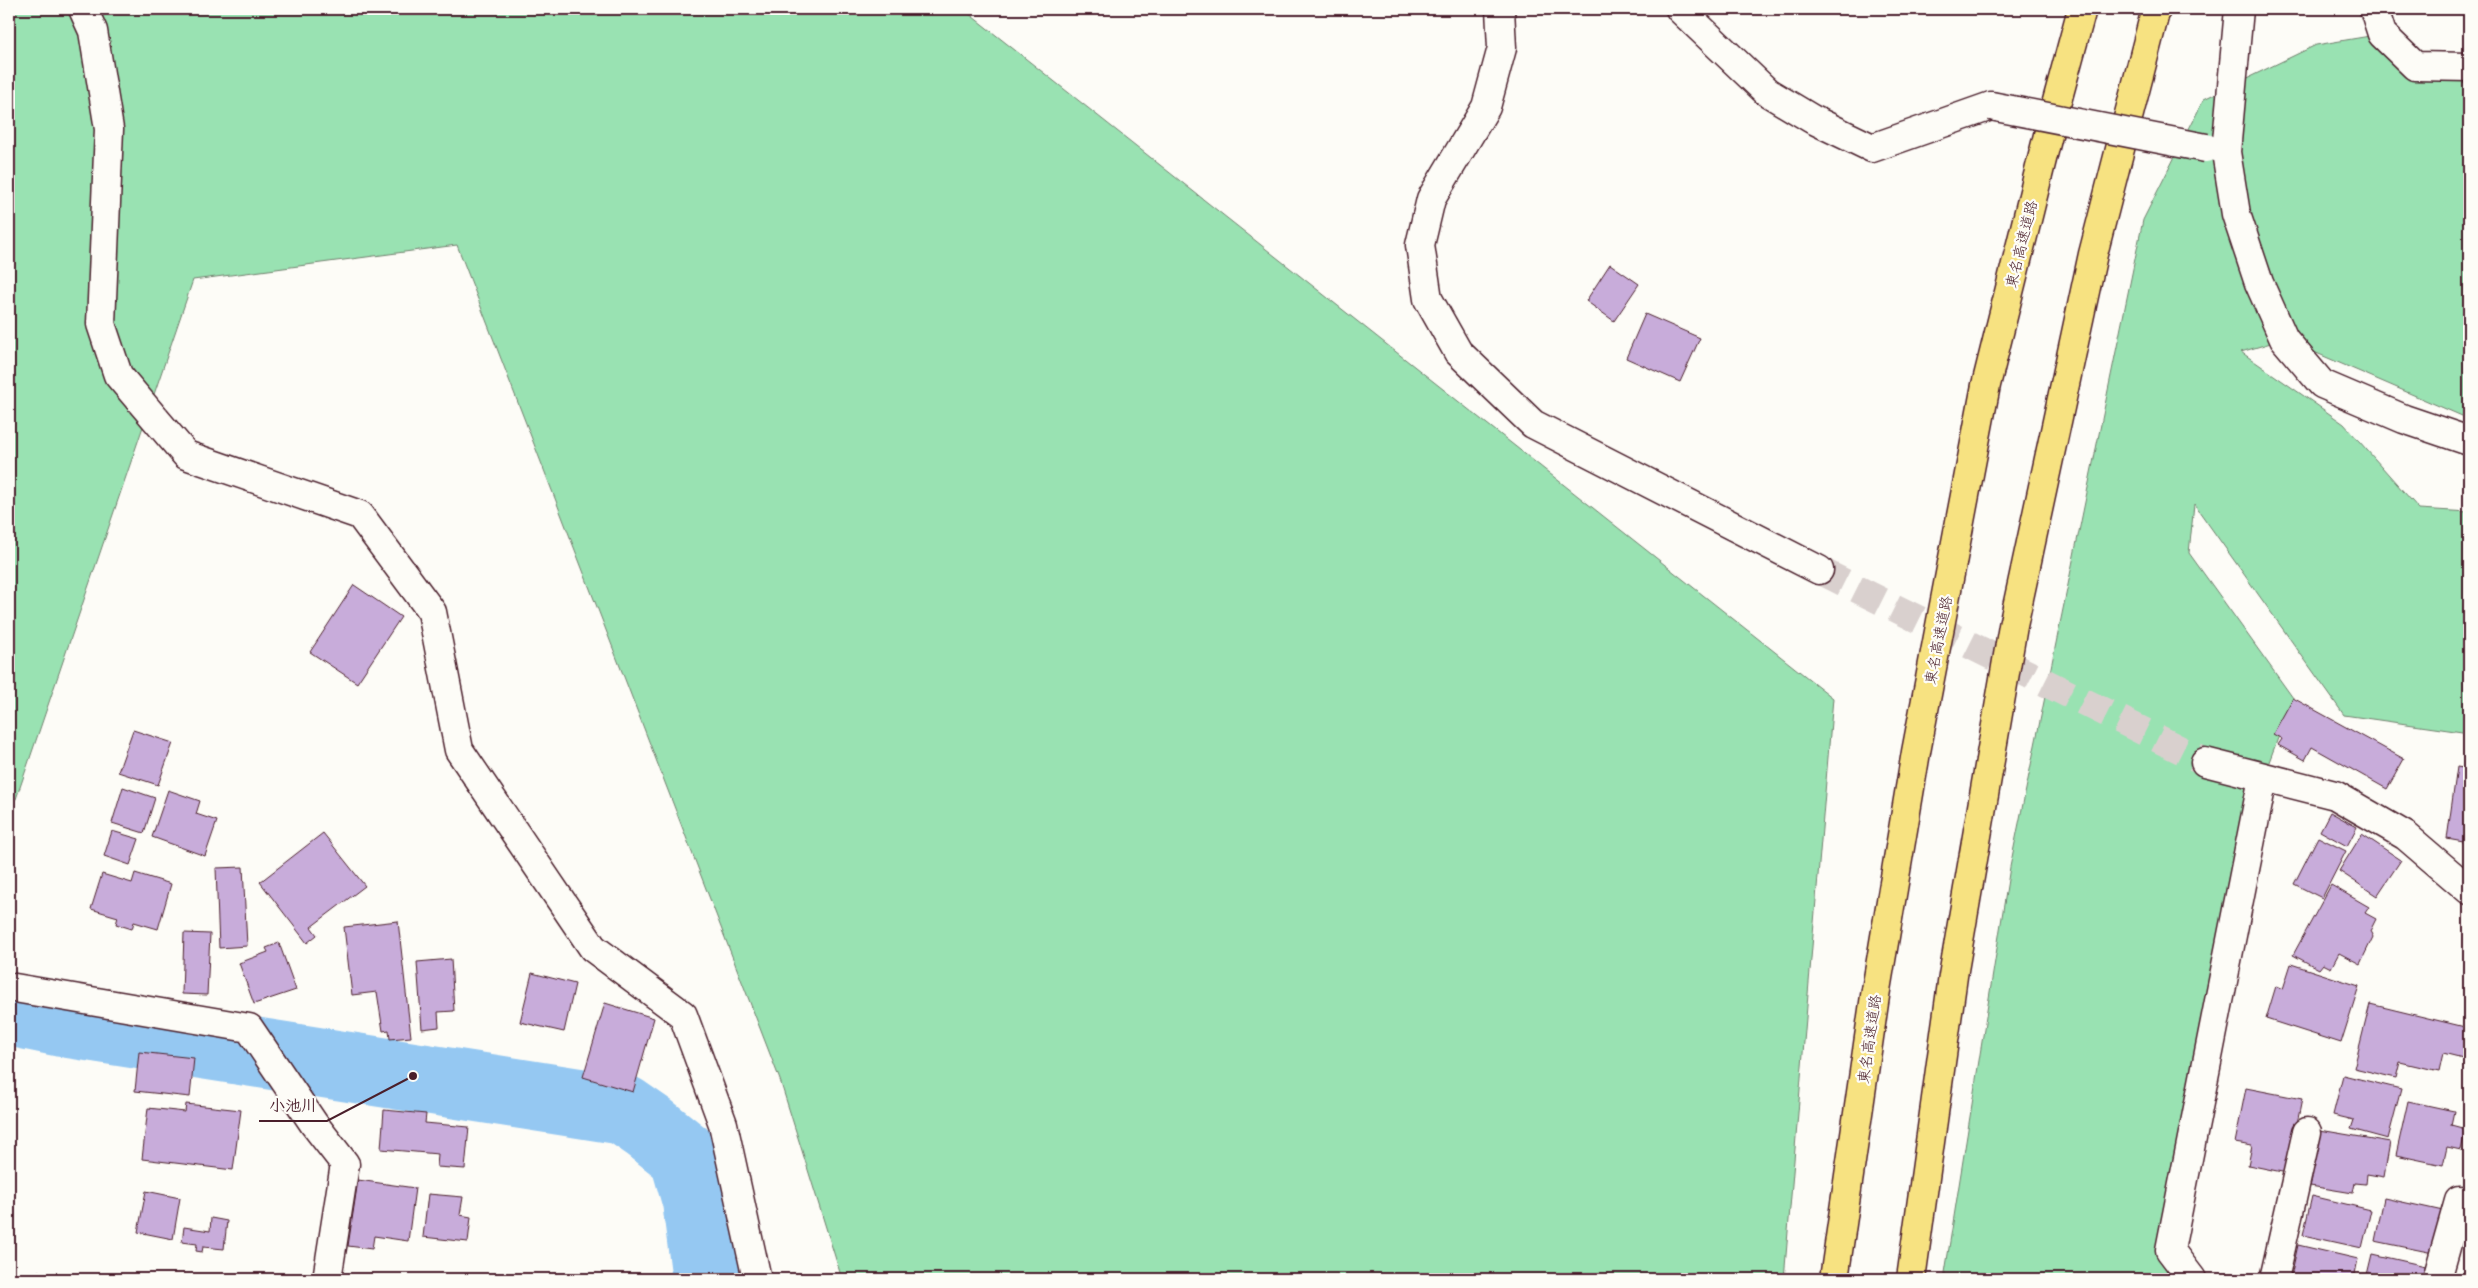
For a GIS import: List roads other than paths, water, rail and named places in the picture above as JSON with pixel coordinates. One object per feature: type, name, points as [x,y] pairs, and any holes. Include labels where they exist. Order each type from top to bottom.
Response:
[{"type":"highway","name":"東名高速道路","points":[[1834,1279],[1875,996],[1918,742],[1986,385],[2050,127],[2082,9]]},
{"type":"highway","points":[[1911,1279],[1953,976],[2013,626],[2093,254],[2156,9]]},
{"type":"street","points":[[83,9],[93,31],[109,129],[101,324],[118,375],[186,455],[360,515],[432,612],[459,750],[593,948],[682,1015],[723,1124],[757,1279]]},
{"type":"street","points":[[1500,9],[1502,48],[1486,107],[1431,199],[1420,245],[1428,298],[1458,352],[1533,424],[1819,570]]},
{"type":"street","points":[[1680,9],[1766,92],[1812,119],[1872,148],[1991,106],[2216,150]]},
{"type":"street","points":[[2239,9],[2216,150],[2259,283],[2284,339],[2322,384],[2404,420],[2469,441]]},
{"type":"street","points":[[2374,9],[2382,34],[2415,66],[2469,67]]},
{"type":"street","points":[[2205,762],[2335,795],[2406,836],[2469,890]]},
{"type":"street","points":[[2192,1279],[2170,1250],[2263,778]]},
{"type":"street","points":[[9,987],[249,1028],[314,1124],[345,1164],[327,1279]]},
{"type":"street","points":[[2274,1279],[2307,1132]]},
{"type":"street","points":[[2437,1279],[2459,1201],[2469,1203]]},
{"type":"waterway","points":[[9,1011],[62,1022],[624,1110],[684,1155],[697,1201],[707,1279]]},
{"type":"tunnel","points":[[1819,570],[2205,762]]},
{"type":"place","name":"小池川","points":[[413,1076]]}]
